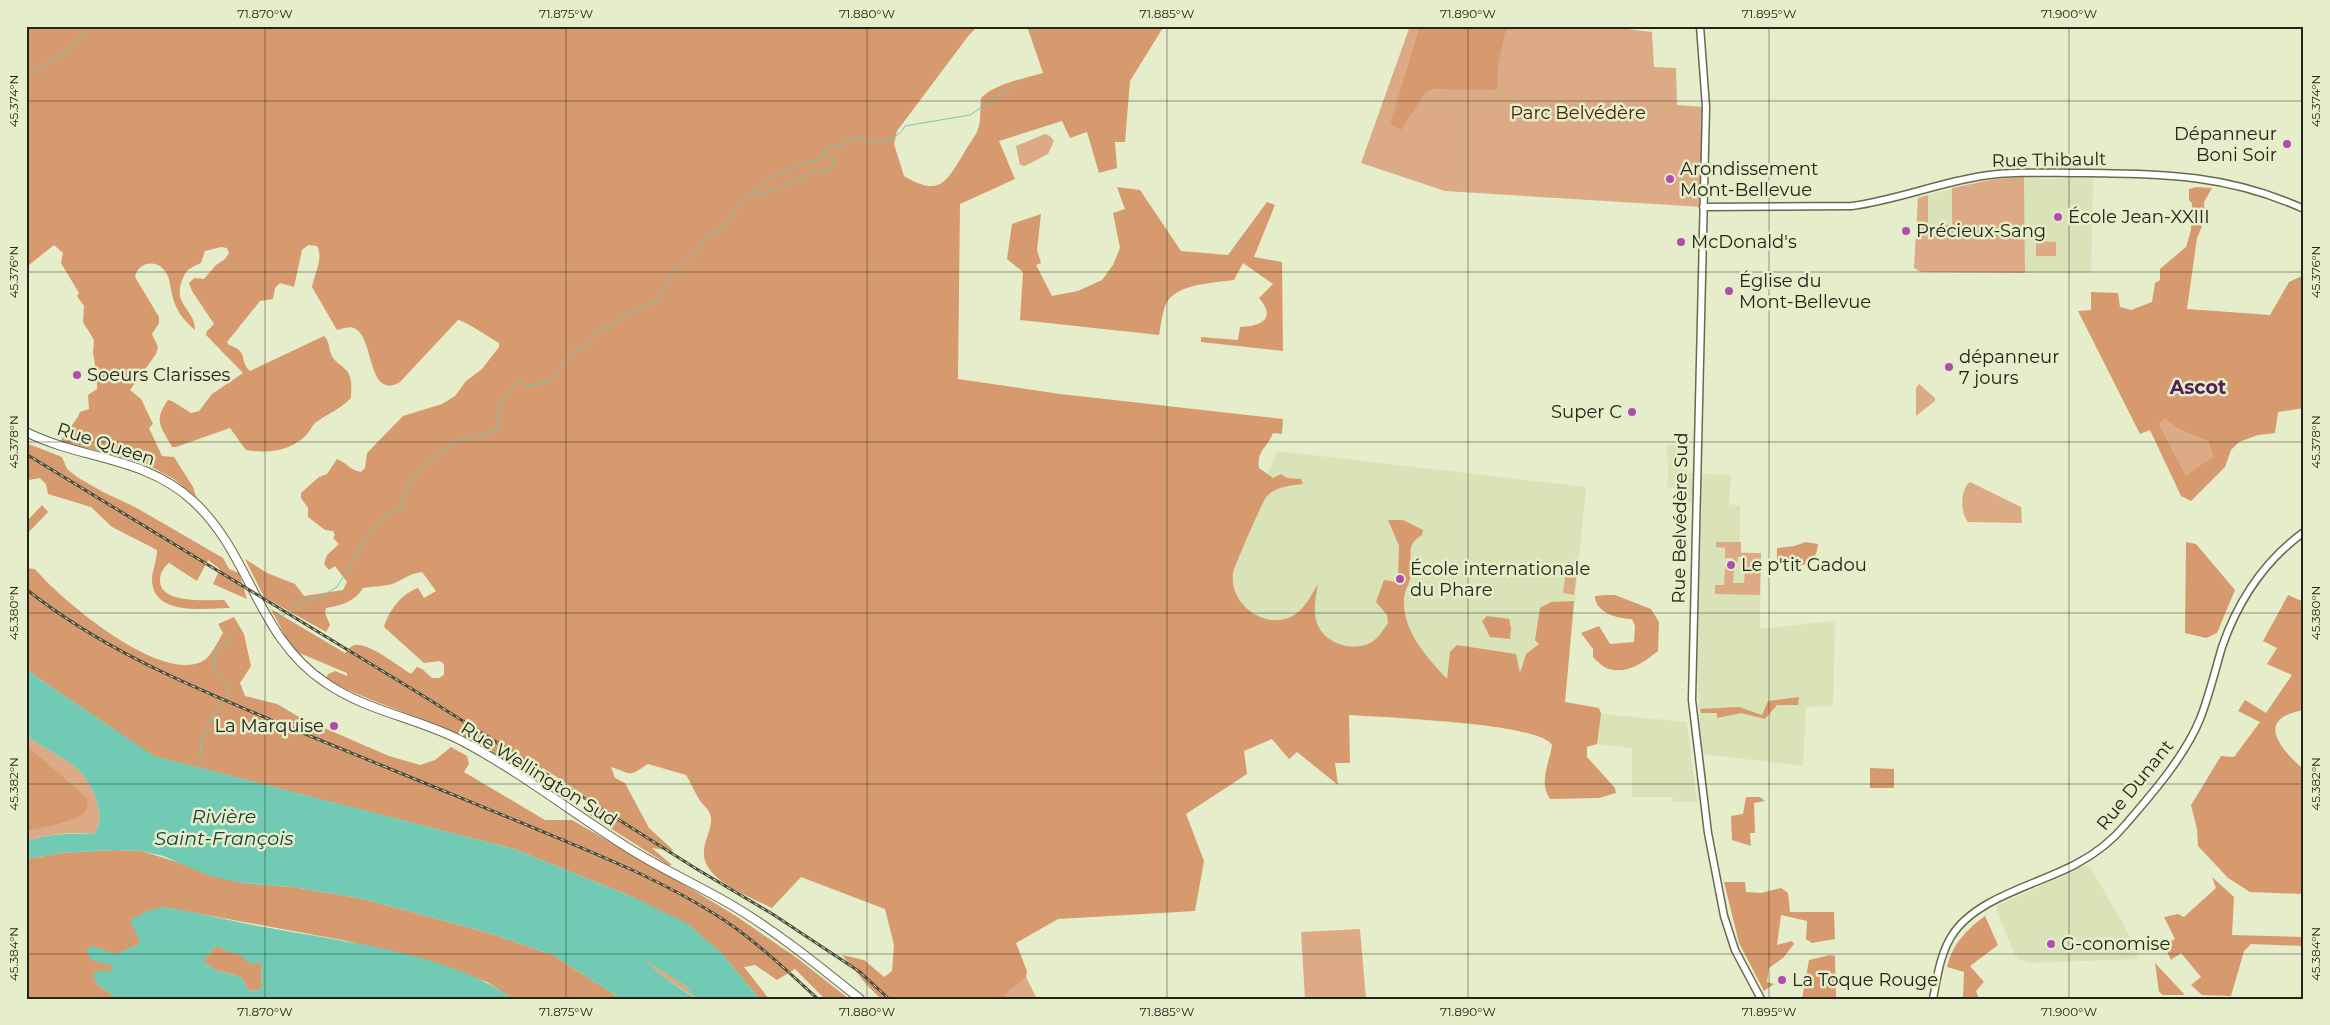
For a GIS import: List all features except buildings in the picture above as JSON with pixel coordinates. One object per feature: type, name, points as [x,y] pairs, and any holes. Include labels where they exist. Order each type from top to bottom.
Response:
[{"type":"main road","name":"Rue Queen","points":[[26,432],[58,445],[124,462],[147,471],[171,484],[198,506]]},
{"type":"main road","name":"Rue Wellington Sud","points":[[198,506],[216,526],[232,549],[280,639],[297,660],[315,676],[366,705],[433,728],[480,751],[628,848],[749,916],[860,999]]},
{"type":"street","name":"Rue Belvédère Sud","points":[[1700,26],[1705,91],[1692,700],[1708,833],[1724,916],[1735,950],[1761,999]]},
{"type":"street","name":"Rue Thibault","points":[[1703,207],[1852,206],[1876,202],[1975,177],[2030,172],[2146,174],[2201,178],[2246,187],[2304,209]]},
{"type":"street","name":"Rue Dunant","points":[[1933,999],[1946,945],[1966,918],[2016,890],[2090,856],[2111,840],[2133,816],[2191,737],[2203,711],[2228,630],[2245,596],[2268,564],[2304,532]]},
{"type":"shaded area","points":[[26,26],[978,26],[969,35],[897,131],[894,144],[904,176],[916,182],[934,186],[940,184],[952,172],[976,133],[980,123],[981,98],[1002,85],[1043,73],[1027,26],[1164,26],[1130,81],[1125,142],[1115,142],[1117,168],[1099,173],[1087,132],[1070,138],[1062,121],[999,141],[1015,179],[960,204],[958,379],[1060,394],[1283,419],[1282,434],[1273,433],[1259,457],[1259,468],[1273,478],[1281,474],[1287,478],[1301,479],[1303,484],[1279,489],[1267,496],[1233,573],[1233,584],[1236,594],[1249,610],[1258,616],[1278,620],[1293,616],[1306,604],[1318,584],[1315,616],[1319,628],[1324,634],[1330,640],[1346,646],[1362,646],[1373,641],[1388,623],[1387,615],[1376,602],[1384,580],[1397,582],[1398,578],[1399,546],[1388,520],[1403,520],[1423,530],[1422,535],[1413,543],[1410,551],[1411,576],[1404,598],[1404,610],[1411,632],[1417,642],[1447,679],[1450,652],[1457,645],[1516,654],[1520,673],[1526,654],[1539,644],[1535,640],[1540,608],[1551,602],[1574,601],[1565,702],[1599,708],[1601,714],[1597,744],[1587,747],[1587,757],[1615,788],[1616,793],[1599,798],[1550,799],[1545,786],[1545,779],[1552,745],[1541,737],[1520,731],[1458,722],[1349,715],[1350,763],[1335,763],[1338,785],[1297,752],[1289,759],[1272,739],[1244,751],[1247,774],[1186,814],[1204,861],[1195,911],[1058,919],[1016,943],[1027,971],[1026,977],[1008,991],[1004,999],[881,999],[842,955],[864,960],[884,977],[892,971],[894,945],[885,909],[801,877],[772,908],[729,886],[711,871],[705,862],[704,848],[711,818],[686,775],[648,764],[633,773],[627,773],[611,767],[615,778],[625,783],[649,828],[674,851],[652,848],[672,865],[668,865],[582,810],[593,801],[543,768],[534,774],[525,774],[457,734],[339,686],[326,679],[328,674],[335,671],[347,676],[347,673],[297,652],[285,636],[271,609],[345,653],[354,645],[364,646],[411,674],[417,667],[432,678],[439,678],[444,675],[444,664],[440,661],[424,663],[384,627],[392,609],[406,594],[418,588],[424,598],[436,591],[422,572],[385,586],[363,588],[360,593],[347,602],[326,608],[325,613],[330,625],[326,632],[264,597],[245,559],[267,573],[295,584],[304,596],[343,590],[347,582],[335,566],[329,570],[324,564],[327,555],[339,544],[333,538],[335,535],[333,531],[325,530],[308,517],[308,508],[301,498],[301,493],[319,477],[327,474],[337,459],[354,470],[361,472],[365,468],[367,453],[403,416],[442,404],[455,396],[466,381],[482,369],[499,347],[499,343],[458,320],[400,382],[390,386],[382,383],[373,367],[362,335],[351,327],[337,330],[312,287],[318,266],[319,251],[317,246],[308,245],[302,250],[294,287],[280,283],[275,288],[273,299],[260,301],[227,342],[242,353],[250,371],[324,336],[328,342],[332,357],[349,374],[351,398],[315,423],[302,439],[280,450],[263,452],[246,450],[230,428],[172,447],[160,424],[163,407],[168,400],[191,413],[199,411],[212,394],[243,373],[206,335],[207,331],[214,324],[192,291],[189,283],[194,278],[204,279],[216,265],[225,259],[229,253],[227,248],[221,247],[205,251],[201,263],[186,272],[180,287],[182,301],[191,316],[195,330],[177,309],[168,276],[161,267],[152,264],[143,265],[135,277],[159,317],[159,323],[152,334],[158,347],[156,354],[130,390],[141,399],[153,424],[149,428],[162,456],[174,457],[193,487],[196,497],[174,479],[146,464],[61,441],[80,412],[89,409],[88,395],[97,389],[93,353],[94,340],[83,322],[84,306],[77,296],[79,293],[61,263],[63,253],[54,245],[29,265],[26,262]]},
{"type":"shaded area","points":[[1420,26],[1507,26],[1498,64],[1497,90],[1432,89],[1426,92],[1401,130],[1390,124]]},
{"type":"shaded area","name":"École Jean-XXIII","points":[[2024,177],[2044,179],[2093,178],[2091,273],[2025,273]]},
{"type":"shaded area","points":[[1117,187],[1140,190],[1181,251],[1228,255],[1267,202],[1275,205],[1254,257],[1282,262],[1283,351],[1201,342],[1201,337],[1238,340],[1240,327],[1254,325],[1264,320],[1267,311],[1259,298],[1273,284],[1243,263],[1234,280],[1197,285],[1178,292],[1171,297],[1166,304],[1159,335],[1020,320],[1023,272],[1007,259],[1012,224],[1041,214],[1037,250],[1041,263],[1036,265],[1052,296],[1078,291],[1102,280],[1113,265],[1120,248],[1113,213],[1125,209]]},
{"type":"shaded area","points":[[2196,187],[2212,188],[2204,202],[2205,219],[2197,238],[2187,309],[2270,315],[2289,282],[2304,275],[2304,408],[2278,412],[2275,433],[2258,435],[2239,442],[2231,450],[2225,467],[2191,501],[2181,496],[2150,430],[2140,434],[2078,311],[2091,310],[2091,292],[2118,293],[2120,307],[2131,310],[2152,302],[2155,283],[2160,280],[2160,269],[2186,247],[2191,230],[2192,203],[2189,200],[2189,189]],"holes":[[[2165,419],[2180,430],[2208,441],[2213,456],[2186,475],[2159,424]]]},
{"type":"shaded area","points":[[1953,189],[1952,245],[1927,244],[1928,195]]},
{"type":"shaded area","points":[[26,443],[62,457],[67,469],[77,477],[135,507],[223,558],[229,569],[239,573],[247,599],[213,584],[220,569],[208,560],[197,581],[169,563],[161,575],[162,588],[167,593],[186,599],[224,600],[230,608],[182,608],[161,600],[155,592],[152,580],[157,550],[112,527],[91,507],[48,494],[46,484],[40,478],[29,480],[26,486]]},
{"type":"shaded area","points":[[1667,445],[1689,446],[1688,473],[1731,475],[1729,504],[1740,506],[1740,552],[1761,553],[1760,629],[1835,621],[1833,706],[1806,707],[1803,766],[1702,754],[1697,634],[1702,504],[1687,503],[1687,489],[1667,487],[1669,458],[1667,458]]},
{"type":"shaded area","name":"École internationale du Phare","points":[[1277,451],[1586,487],[1562,732],[1333,713],[1212,612]]},
{"type":"shaded area","points":[[42,505],[48,512],[26,535],[26,522]]},
{"type":"shaded area","points":[[1806,542],[1818,544],[1816,553],[1809,563],[1804,565],[1777,565],[1777,548]]},
{"type":"shaded area","points":[[2186,542],[2196,544],[2235,590],[2217,633],[2206,638],[2185,633]]},
{"type":"shaded area","points":[[26,568],[35,569],[66,600],[88,618],[138,650],[162,661],[185,665],[203,661],[212,652],[223,633],[218,624],[234,617],[244,634],[251,666],[240,683],[245,696],[277,704],[299,717],[389,756],[420,765],[435,760],[451,747],[467,756],[469,764],[464,772],[545,820],[572,820],[698,893],[736,916],[797,958],[849,999],[825,999],[795,969],[777,980],[755,965],[744,967],[769,999],[760,999],[721,953],[633,897],[514,849],[153,756],[26,668]]},
{"type":"shaded area","points":[[1615,595],[1651,609],[1659,622],[1658,651],[1634,667],[1621,670],[1606,668],[1593,657],[1593,649],[1581,633],[1599,626],[1610,644],[1634,642],[1635,626],[1632,619],[1609,614],[1599,607],[1595,596]]},
{"type":"shaded area","points":[[2288,595],[2304,602],[2304,710],[2288,714],[2279,720],[2276,727],[2276,736],[2287,753],[2304,770],[2304,894],[2250,892],[2228,878],[2198,846],[2197,829],[2191,805],[2221,756],[2234,757],[2260,722],[2238,711],[2245,700],[2266,713],[2292,675],[2267,664],[2277,648],[2263,641]]},
{"type":"shaded area","points":[[1487,616],[1509,619],[1511,628],[1510,639],[1490,637],[1482,621]]},
{"type":"shaded area","points":[[1799,697],[1798,705],[1777,705],[1765,719],[1741,713],[1717,718],[1717,713],[1701,713],[1700,709],[1739,707],[1762,715],[1768,701]]},
{"type":"shaded area","points":[[1601,714],[1687,722],[1697,802],[1673,802],[1673,797],[1632,797],[1632,748],[1597,744]]},
{"type":"shaded area","points":[[26,745],[87,798],[87,808],[84,813],[65,822],[26,831]]},
{"type":"shaded area","points":[[1870,768],[1894,769],[1894,788],[1870,788]]},
{"type":"shaded area","points":[[1746,797],[1760,797],[1765,801],[1754,803],[1755,833],[1750,833],[1751,846],[1732,840],[1731,816],[1743,814]]},
{"type":"shaded area","points":[[113,850],[142,851],[243,883],[293,887],[364,899],[489,933],[553,955],[621,999],[513,999],[487,982],[435,963],[347,941],[163,907],[139,944],[99,962],[112,965],[113,971],[96,971],[97,984],[118,999],[26,999],[26,859],[62,853]]},
{"type":"shaded area","points":[[2084,866],[2090,867],[2126,929],[2138,954],[2136,959],[2031,963],[2020,960],[2015,955],[1997,911],[1997,906]]},
{"type":"shaded area","points":[[2212,877],[2234,897],[2232,935],[2304,937],[2304,946],[2251,944],[2244,951],[2231,996],[2202,995],[2191,985],[2201,977],[2181,953],[2171,960],[2164,945],[2175,939],[2164,917],[2178,914],[2184,917],[2216,888]]},
{"type":"shaded area","points":[[1724,882],[1745,882],[1746,892],[1761,893],[1781,888],[1788,893],[1790,912],[1834,912],[1835,939],[1812,943],[1806,939],[1807,921],[1781,915],[1777,945],[1792,941],[1794,944],[1783,958],[1769,968],[1767,982],[1774,984],[1764,991],[1739,943]]},
{"type":"shaded area","points":[[1985,916],[1998,945],[1970,966],[1984,982],[1976,991],[1979,999],[1963,999],[1964,972],[1947,967],[1949,959],[1961,938]]},
{"type":"shaded area","points":[[216,946],[220,946],[226,951],[235,952],[251,964],[257,962],[261,964],[262,987],[259,990],[249,991],[241,977],[216,970],[205,963],[205,958]]},
{"type":"shaded area","points":[[1830,955],[1835,956],[1836,999],[1802,999],[1809,960]]},
{"type":"shaded area","points":[[2155,963],[2185,995],[2163,995],[2159,992]]},
{"type":"green space","name":"Parc Belvédère","points":[[1410,26],[1602,26],[1652,32],[1654,67],[1676,68],[1677,105],[1706,107],[1703,207],[1445,191],[1361,163]]},
{"type":"green space","points":[[1045,134],[1054,141],[1048,154],[1025,166],[1020,165],[1016,146]]},
{"type":"green space","points":[[2024,177],[2025,273],[1921,272],[1914,268],[1918,198],[1928,195],[1928,225],[1952,225],[1952,188],[1995,179]]},
{"type":"green space","points":[[2036,241],[2056,242],[2056,256],[2036,256]]},
{"type":"green space","points":[[1919,384],[1935,398],[1935,401],[1916,416],[1916,388]]},
{"type":"green space","points":[[2165,419],[2180,430],[2208,441],[2213,456],[2186,475],[2159,424]]},
{"type":"green space","points":[[1970,482],[2021,507],[2022,523],[1968,522],[1965,518],[1962,501],[1964,490]]},
{"type":"green space","points":[[1716,542],[1741,542],[1741,553],[1761,553],[1760,595],[1715,594],[1715,585],[1724,585],[1725,567],[1734,567],[1733,583],[1744,583],[1746,560],[1745,557],[1738,557],[1737,563],[1733,562],[1733,558],[1725,558],[1725,548],[1716,547]]},
{"type":"green space","points":[[1567,562],[1578,564],[1574,595],[1563,593]]},
{"type":"green space","points":[[26,735],[72,764],[83,775],[93,792],[99,810],[98,827],[93,834],[59,834],[26,841],[26,831],[63,822],[26,819]]},
{"type":"green space","points":[[1360,929],[1366,999],[1305,999],[1301,932]]},
{"type":"green space","points":[[637,954],[686,986],[696,998],[666,979]]},
{"type":"green space","points":[[1026,977],[1037,999],[951,999],[982,982]]},
{"type":"water","name":"Rivière Saint-François","points":[[26,668],[154,756],[514,849],[633,897],[688,924],[721,953],[760,999],[621,999],[553,955],[489,933],[364,899],[293,887],[243,883],[210,876],[163,856],[142,851],[113,850],[62,853],[26,859],[26,841],[59,834],[93,834],[98,827],[99,811],[93,792],[78,769],[26,735]],"holes":[[[642,958],[686,986],[695,998],[666,979]]]},
{"type":"water","points":[[163,907],[176,909],[393,951],[458,970],[488,983],[513,999],[118,999],[97,984],[93,976],[96,971],[112,971],[112,966],[92,960],[87,953],[88,948],[93,946],[116,954],[139,944],[140,942],[130,920],[147,911]],"holes":[[[218,946],[240,956],[251,965],[257,962],[261,964],[262,987],[259,990],[249,991],[241,977],[216,970],[205,963],[205,958]]]},
{"type":"waterway","points":[[26,76],[61,54],[91,26]]},
{"type":"waterway","points":[[277,618],[286,614],[296,604],[322,596],[337,587],[373,527],[385,516],[401,508],[403,495],[421,470],[456,442],[497,429],[504,398],[518,383],[529,385],[549,383],[574,352],[585,347],[598,330],[609,327],[631,312],[657,301],[676,268],[698,250],[707,234],[720,230],[748,196],[775,175],[810,161],[819,160],[827,147],[842,145],[856,136],[862,137],[871,143],[895,136],[905,126],[970,115],[1010,88]]},
{"type":"waterway","points":[[751,194],[773,190],[814,170],[824,172],[832,166],[834,160],[824,154]]},
{"type":"waterway","points":[[206,772],[200,760],[201,741],[212,716],[228,696],[229,689],[227,684],[214,671],[216,653],[232,635]]},
{"type":"railway","points":[[26,454],[425,697],[695,868],[774,915],[860,972],[889,999]]},
{"type":"railway","points":[[26,589],[84,630],[115,648],[210,694],[644,875],[727,922],[768,954],[818,999]]},
{"type":"place","name":"Dépanneur Boni Soir","points":[[2287,144]]},
{"type":"place","name":"Arondissement Mont-Bellevue","points":[[1670,179]]},
{"type":"place","name":"École Jean-XXIII","points":[[2058,217]]},
{"type":"place","name":"Précieux-Sang","points":[[1906,231]]},
{"type":"place","name":"McDonald's","points":[[1681,242]]},
{"type":"place","name":"Église du Mont-Bellevue","points":[[1729,291]]},
{"type":"place","name":"dépanneur 7 jours","points":[[1949,367]]},
{"type":"place","name":"Soeurs Clarisses","points":[[77,375]]},
{"type":"place","name":"Super C","points":[[1632,412]]},
{"type":"place","name":"Le p'tit Gadou","points":[[1731,565]]},
{"type":"place","name":"École internationale du Phare","points":[[1400,579]]},
{"type":"place","name":"La Marquise","points":[[334,726]]},
{"type":"place","name":"G-conomise","points":[[2051,944]]},
{"type":"place","name":"La Toque Rouge","points":[[1782,980]]},
{"type":"district","name":"Ascot","points":[[2198,387]]}]
